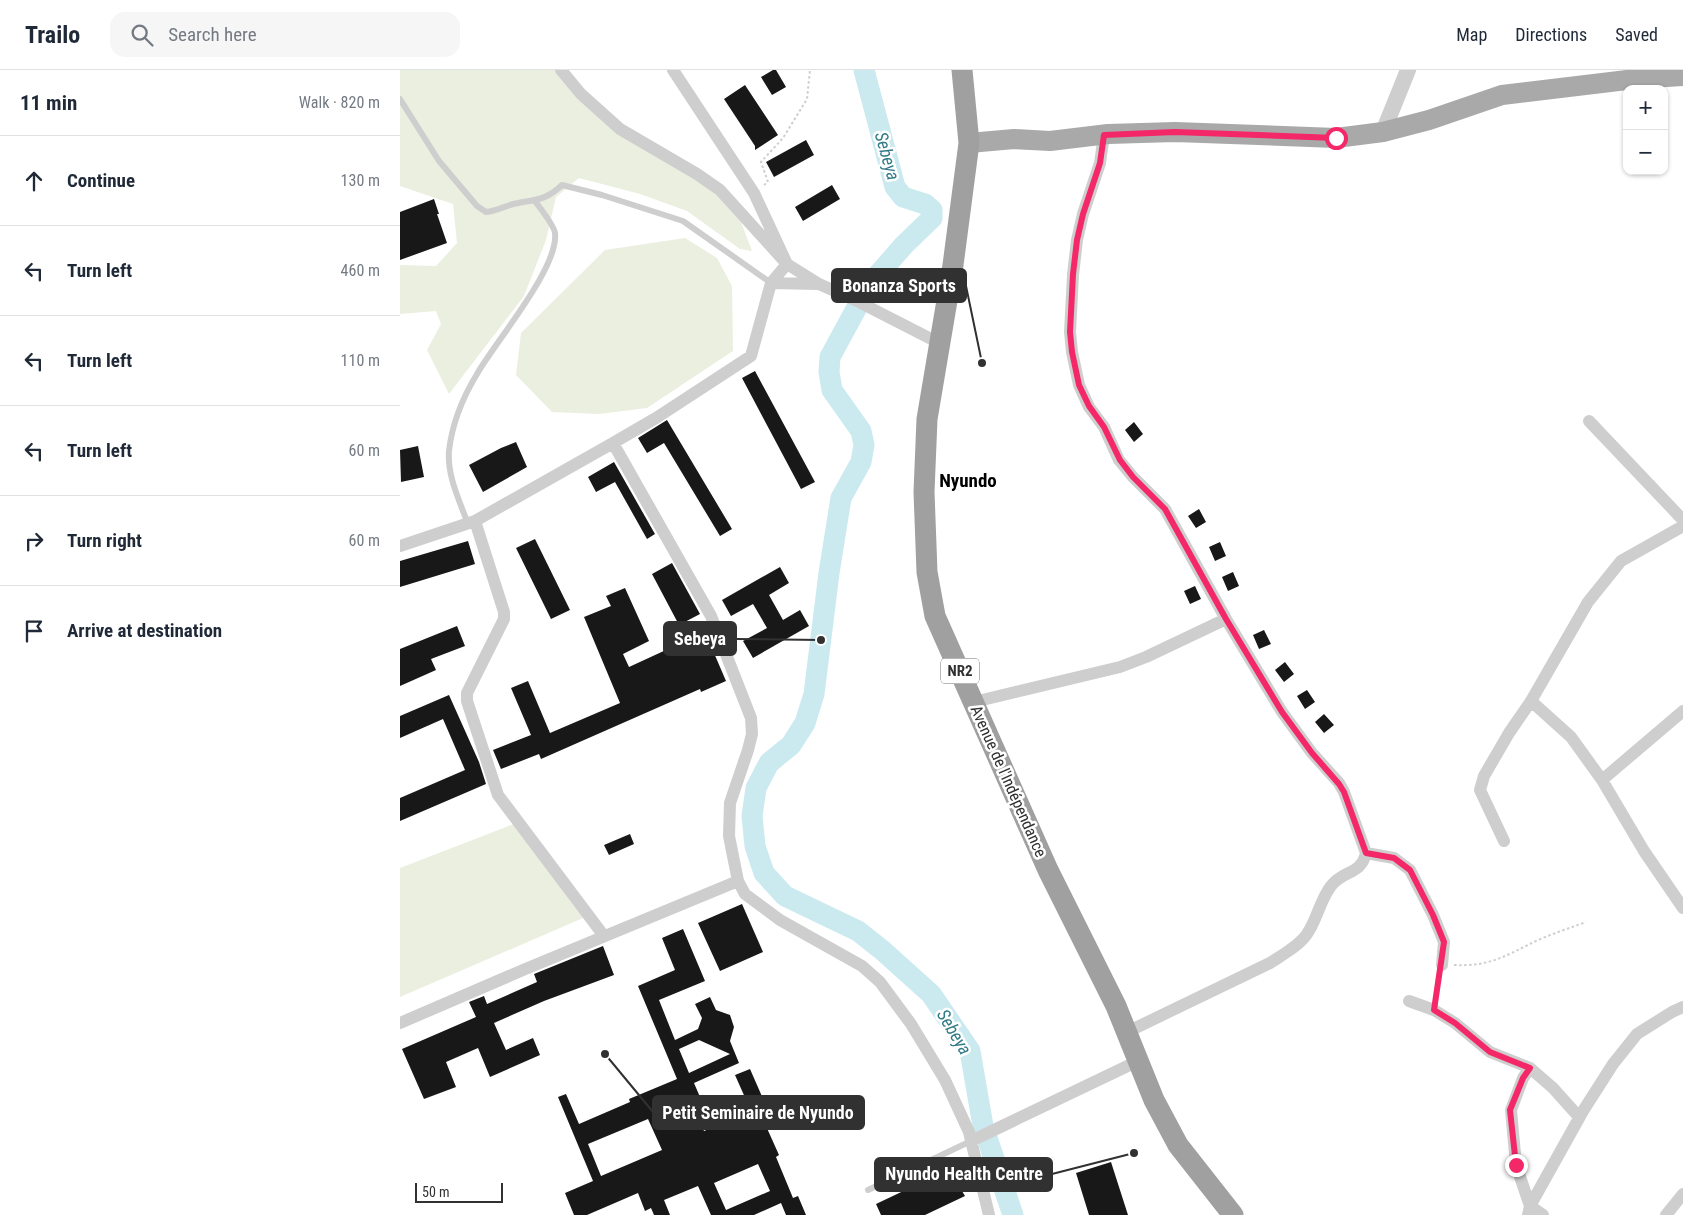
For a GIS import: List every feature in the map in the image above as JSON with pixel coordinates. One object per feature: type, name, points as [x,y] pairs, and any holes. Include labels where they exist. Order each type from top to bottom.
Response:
[{"type":"highway","name":"Avenue de l'Indépendance","points":[[962,70],[969,143],[953,265],[927,419],[924,492],[927,572],[935,616],[1048,870],[1116,1006],[1154,1100],[1178,1145],[1233,1215]]},
{"type":"main road","points":[[969,143],[1014,139],[1058,140],[1104,135],[1175,132],[1336,138],[1383,132],[1429,120],[1502,94],[1683,76]]},
{"type":"street","points":[[561,70],[581,94],[620,130],[697,174],[720,190],[787,264],[819,284],[939,342]]},
{"type":"street","points":[[674,70],[754,193],[787,264]]},
{"type":"street","points":[[1383,132],[1408,70]]},
{"type":"street","points":[[1104,135],[1100,163],[1083,214],[1077,240],[1073,274],[1070,332],[1079,385],[1089,406],[1104,427],[1120,460],[1133,477],[1165,509],[1226,619],[1282,712],[1344,792],[1366,853],[1364,863],[1356,870],[1341,876],[1331,886],[1306,935],[1290,950],[1270,962],[1127,1032]]},
{"type":"street","points":[[400,546],[472,523],[656,418],[751,356],[771,283],[787,264]]},
{"type":"street","points":[[771,283],[819,284]]},
{"type":"street","points":[[1589,421],[1683,520]]},
{"type":"street","points":[[612,443],[711,616],[751,718],[752,734],[730,803],[729,836],[738,881],[745,894],[780,920],[862,966],[880,982],[912,1024],[945,1080],[969,1132],[982,1136],[1138,1061]]},
{"type":"street","points":[[472,523],[504,612],[504,619],[469,688],[467,701],[498,795],[604,936]]},
{"type":"street","points":[[1504,841],[1480,790],[1484,776],[1508,733],[1531,702],[1588,602],[1621,561],[1683,526]]},
{"type":"street","points":[[974,702],[1120,667],[1146,657],[1226,619]]},
{"type":"street","points":[[1531,702],[1571,737],[1602,780],[1644,851],[1683,908]]},
{"type":"street","points":[[1602,780],[1683,711]]},
{"type":"street","points":[[1366,853],[1394,858],[1410,870],[1433,915],[1444,942],[1442,965]]},
{"type":"street","points":[[400,1023],[738,881]]},
{"type":"street","points":[[1409,1001],[1434,1010],[1455,1023],[1490,1052],[1530,1068],[1553,1088],[1579,1117]]},
{"type":"street","points":[[1529,1210],[1579,1117],[1613,1064],[1637,1034],[1683,1007]]},
{"type":"street","points":[[1529,1210],[1516,1165],[1510,1110],[1523,1078],[1530,1068]]},
{"type":"street","points":[[982,1136],[989,1215]]},
{"type":"street","points":[[1666,1215],[1683,1194]]},
{"type":"street","points":[[1529,1210],[1543,1215]]},
{"type":"lane","points":[[400,97],[439,161],[477,206],[486,212],[498,211],[510,205],[535,201],[552,194],[562,185],[612,198],[683,221],[771,283]]},
{"type":"lane","points":[[472,523],[451,470],[449,453],[451,440],[460,406],[478,372],[519,313],[553,252],[555,231],[535,201]]},
{"type":"lane","points":[[868,1190],[982,1136]]},
{"type":"path","points":[[754,193],[768,182],[760,162],[783,138],[807,99],[810,70]]},
{"type":"path","points":[[1434,1010],[1442,965],[1470,966],[1500,959],[1540,940],[1586,922]]},
{"type":"green space","points":[[400,70],[556,70],[577,96],[713,190],[741,222],[752,251],[740,249],[687,211],[640,194],[579,178],[556,197],[546,240],[524,296],[449,394],[427,350],[441,324],[436,311],[400,314],[400,265],[436,266],[457,243],[453,204],[400,186]]},
{"type":"green space","points":[[685,238],[717,258],[732,286],[733,351],[647,408],[599,414],[552,412],[516,375],[521,333],[605,250]]},
{"type":"green space","points":[[514,824],[583,918],[400,997],[400,868]]},
{"type":"building","points":[[776,70],[786,87],[772,95],[761,77]]},
{"type":"building","points":[[745,85],[778,135],[755,150],[755,146],[724,99]]},
{"type":"building","points":[[806,140],[814,155],[774,177],[766,162]]},
{"type":"building","points":[[832,185],[840,199],[803,221],[795,207]]},
{"type":"building","points":[[434,199],[447,243],[400,260],[400,212]]},
{"type":"building","points":[[755,371],[815,482],[801,489],[742,378]]},
{"type":"building","points":[[667,420],[732,529],[720,536],[664,443],[647,453],[638,438]]},
{"type":"building","points":[[1134,422],[1143,434],[1134,442],[1125,430]]},
{"type":"building","points":[[516,442],[527,467],[483,492],[469,465]]},
{"type":"building","points":[[418,446],[424,477],[401,482],[400,450]]},
{"type":"building","points":[[614,462],[655,534],[647,539],[615,482],[596,492],[588,477]]},
{"type":"building","points":[[1199,509],[1206,522],[1196,528],[1188,516]]},
{"type":"building","points":[[535,539],[570,610],[551,619],[516,548]]},
{"type":"building","points":[[468,541],[475,564],[400,587],[400,561]]},
{"type":"building","points":[[1220,542],[1226,556],[1215,561],[1209,547]]},
{"type":"building","points":[[672,563],[700,614],[679,625],[652,574]]},
{"type":"building","points":[[780,567],[789,583],[769,595],[783,620],[800,610],[809,626],[753,658],[743,641],[767,628],[753,604],[731,616],[722,600]]},
{"type":"building","points":[[1233,572],[1239,586],[1228,591],[1222,577]]},
{"type":"building","points":[[1195,586],[1201,599],[1190,604],[1184,591]]},
{"type":"building","points":[[625,588],[649,641],[623,654],[629,667],[705,632],[726,681],[701,692],[700,689],[541,759],[539,754],[501,769],[493,750],[531,735],[511,688],[528,681],[550,733],[620,703],[584,617],[611,606],[606,596]]},
{"type":"building","points":[[457,626],[465,646],[431,659],[436,670],[400,686],[400,649]]},
{"type":"building","points":[[1264,630],[1271,644],[1259,649],[1253,635]]},
{"type":"building","points":[[1285,662],[1294,674],[1284,682],[1275,670]]},
{"type":"building","points":[[1307,690],[1315,702],[1305,709],[1297,696]]},
{"type":"building","points":[[449,695],[479,762],[486,784],[400,821],[400,798],[465,770],[443,719],[400,738],[400,716]]},
{"type":"building","points":[[1324,714],[1334,725],[1324,733],[1315,722]]},
{"type":"building","points":[[630,834],[634,844],[609,855],[604,845]]},
{"type":"building","points":[[742,904],[763,952],[720,971],[698,923]]},
{"type":"building","points":[[683,929],[705,981],[659,1000],[675,1040],[698,1029],[702,1018],[695,1004],[710,997],[716,1010],[730,1015],[734,1027],[730,1041],[739,1063],[694,1083],[700,1097],[692,1101],[704,1131],[751,1111],[735,1075],[750,1069],[768,1110],[801,1095],[806,1105],[766,1126],[779,1155],[776,1157],[793,1198],[798,1196],[806,1215],[786,1215],[781,1203],[754,1215],[711,1215],[698,1186],[664,1200],[670,1215],[654,1215],[651,1208],[645,1211],[638,1193],[587,1215],[574,1215],[565,1193],[593,1181],[558,1097],[566,1094],[579,1124],[630,1102],[629,1099],[677,1079],[638,986],[675,970],[662,938]],"holes":[[[699,1040],[730,1054],[689,1073],[679,1049]],[[648,1119],[662,1150],[601,1176],[588,1144]],[[758,1164],[770,1191],[726,1210],[714,1183]]]},
{"type":"building","points":[[603,946],[614,975],[544,1001],[494,1023],[506,1050],[533,1038],[540,1055],[490,1077],[478,1048],[446,1062],[456,1087],[424,1099],[402,1049],[476,1017],[469,1002],[484,996],[487,1004],[537,982],[534,974]]},
{"type":"building","points":[[964,1161],[970,1172],[973,1185],[962,1191],[965,1196],[925,1215],[881,1215],[876,1204],[935,1176],[928,1167],[936,1163],[943,1172]]},
{"type":"building","points":[[1111,1162],[1128,1215],[1089,1215],[1076,1173]]},
{"type":"waterway","name":"Sebeya","points":[[864,70],[895,187],[903,197],[925,204],[932,210],[932,218],[904,245],[869,285],[830,357],[829,372],[832,390],[861,431],[864,445],[861,462],[841,498],[829,573],[814,694],[805,723],[791,745],[769,763],[756,788],[752,816],[755,846],[764,873],[785,896],[858,931],[931,994],[970,1051],[983,1126],[1013,1215]]},
{"type":"place","name":"Bonanza Sports","points":[[982,363]]},
{"type":"place","name":"Sebeya","points":[[821,640]]},
{"type":"place","name":"Petit Seminaire de Nyundo","points":[[605,1054]]},
{"type":"place","name":"Nyundo Health Centre","points":[[1134,1153]]},
{"type":"district","name":"Nyundo","points":[[968,480]]},
{"type":"route","points":[[1336,138],[1287,138],[1175,132],[1104,135],[1100,163],[1083,214],[1077,240],[1070,308],[1072,352],[1079,385],[1089,406],[1104,427],[1120,460],[1133,477],[1165,509],[1226,619],[1282,712],[1312,753],[1339,784],[1344,792],[1366,853],[1394,858],[1410,870],[1433,915],[1444,942],[1434,1010],[1455,1023],[1490,1052],[1530,1068],[1523,1078],[1510,1110],[1516,1165]]}]
